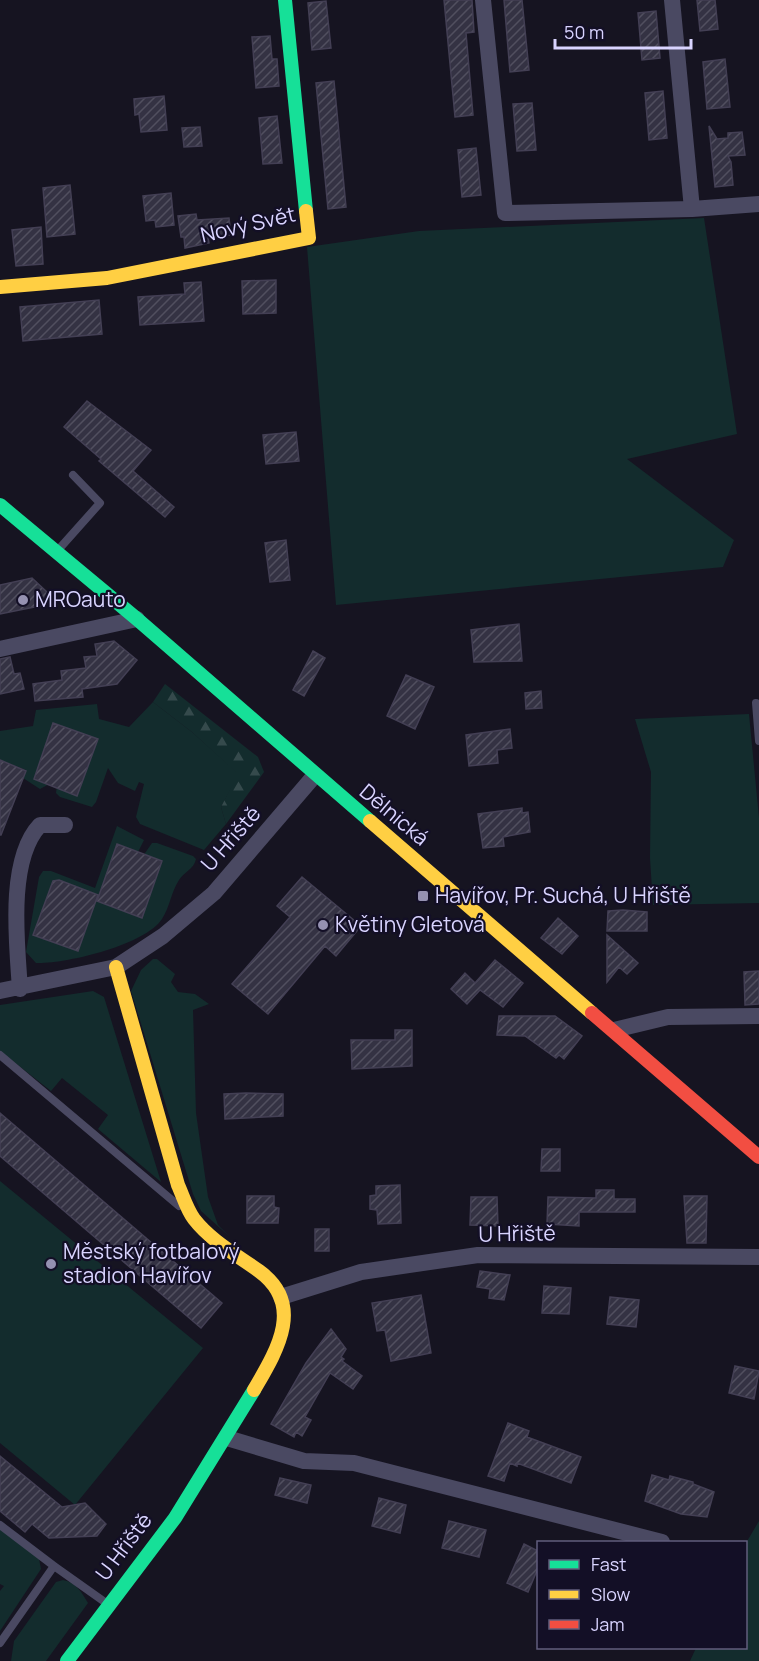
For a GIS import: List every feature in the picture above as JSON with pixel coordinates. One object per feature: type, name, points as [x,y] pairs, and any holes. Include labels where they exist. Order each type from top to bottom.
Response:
[{"type":"street","name":"Nový Svět","points":[[0,287],[107,278],[309,238],[285,0]]},
{"type":"street","points":[[483,0],[505,213],[692,209],[759,204]]},
{"type":"street","points":[[672,0],[692,209]]},
{"type":"street","name":"Dělnická","points":[[0,505],[137,619],[759,1157]]},
{"type":"street","points":[[0,649],[137,619]]},
{"type":"street","name":"U Hřiště","points":[[0,991],[20,989],[116,968],[169,932],[214,893],[315,775]]},
{"type":"street","points":[[20,989],[16,897],[26,849],[31,835],[40,825],[65,825]]},
{"type":"street","points":[[116,968],[178,1185],[193,1218],[222,1246],[262,1274],[281,1297]]},
{"type":"street","points":[[614,1030],[668,1017],[759,1016]]},
{"type":"street","name":"U Hřiště","points":[[67,1661],[175,1518],[227,1438],[277,1350],[285,1319],[281,1297],[361,1272],[478,1255],[759,1257]]},
{"type":"street","points":[[227,1438],[304,1461],[354,1463],[658,1541]]},
{"type":"lane","points":[[56,552],[100,503],[73,475]]},
{"type":"lane","points":[[756,703],[759,741]]},
{"type":"lane","points":[[0,1055],[193,1218]]},
{"type":"lane","points":[[0,1525],[109,1605]]},
{"type":"lane","points":[[0,1643],[54,1566]]},
{"type":"green space","points":[[704,218],[737,434],[627,459],[734,540],[723,567],[336,605],[307,247],[419,231]]},
{"type":"green space","points":[[165,684],[258,757],[264,772],[226,824],[221,807],[238,774],[192,732],[153,702]]},
{"type":"green space","points":[[153,702],[192,732],[239,774],[221,807],[226,824],[204,850],[140,824],[136,817],[144,784],[139,782],[135,791],[118,783],[108,768],[96,802],[92,807],[60,797],[56,793],[57,785],[51,783],[40,789],[23,778],[26,770],[0,760],[0,731],[33,726],[36,710],[97,704],[99,719],[129,727]]},
{"type":"green space","points":[[749,714],[759,818],[759,903],[653,905],[650,858],[651,772],[635,719]]},
{"type":"green space","points":[[117,826],[144,840],[137,854],[143,856],[152,843],[157,843],[196,859],[176,885],[162,919],[153,928],[123,945],[66,960],[36,963],[26,952],[39,877],[43,871],[51,871],[95,888]]},
{"type":"green space","points":[[153,959],[157,959],[175,974],[171,982],[178,992],[195,994],[209,1004],[193,1010],[196,1113],[208,1197],[218,1225],[230,1237],[201,1211],[193,1194],[131,991],[141,970]]},
{"type":"green space","points":[[93,991],[104,997],[161,1182],[98,1129],[108,1115],[62,1078],[51,1091],[0,1051],[0,1005]]},
{"type":"green space","name":"Městský fotbalový stadion Havířov","points":[[0,1181],[203,1348],[75,1505],[0,1443]]},
{"type":"green space","points":[[759,1521],[759,1661],[690,1661],[696,1649],[747,1649],[747,1541]]},
{"type":"green space","points":[[0,1526],[39,1559],[41,1569],[0,1631],[0,1591],[4,1586],[0,1584]]},
{"type":"green space","points":[[63,1580],[75,1586],[88,1603],[46,1661],[11,1661],[14,1641],[56,1582]]},
{"type":"building","points":[[444,0],[472,0],[474,32],[466,33],[473,115],[455,117]]},
{"type":"building","points":[[504,0],[522,0],[529,70],[510,72]]},
{"type":"building","points":[[697,0],[715,0],[718,29],[700,31]]},
{"type":"building","points":[[326,1],[331,48],[312,50],[308,3]]},
{"type":"building","points":[[656,11],[660,58],[642,60],[638,13]]},
{"type":"building","points":[[270,36],[272,59],[277,59],[279,86],[256,88],[252,37]]},
{"type":"building","points":[[725,59],[730,107],[707,109],[703,62]]},
{"type":"building","points":[[334,81],[346,207],[328,209],[316,83]]},
{"type":"building","points":[[663,91],[667,138],[649,140],[645,93]]},
{"type":"building","points":[[164,96],[167,130],[141,132],[139,114],[135,115],[134,99]]},
{"type":"building","points":[[532,103],[536,150],[517,151],[513,104]]},
{"type":"building","points":[[277,116],[282,163],[263,164],[259,118]]},
{"type":"building","points":[[709,126],[717,139],[728,138],[728,133],[742,132],[745,155],[728,156],[731,162],[733,185],[715,187]]},
{"type":"building","points":[[200,127],[202,146],[184,147],[182,128]]},
{"type":"building","points":[[476,148],[481,195],[462,197],[458,150]]},
{"type":"building","points":[[70,185],[75,234],[47,237],[43,188]]},
{"type":"building","points":[[171,193],[174,225],[156,227],[155,220],[146,221],[143,196]]},
{"type":"building","points":[[196,214],[197,220],[229,218],[231,235],[208,237],[209,243],[185,248],[178,216]]},
{"type":"building","points":[[41,227],[43,264],[16,266],[12,230]]},
{"type":"building","points":[[276,280],[276,313],[243,314],[242,281]]},
{"type":"building","points":[[201,282],[204,321],[140,325],[138,297],[185,294],[184,283]]},
{"type":"building","points":[[99,300],[102,334],[23,341],[20,307]]},
{"type":"building","points":[[87,401],[151,450],[133,471],[174,507],[165,517],[99,461],[101,459],[64,427]]},
{"type":"building","points":[[296,432],[299,461],[266,464],[263,435]]},
{"type":"building","points":[[286,540],[290,580],[270,582],[265,543]]},
{"type":"building","name":"MROauto","points":[[32,578],[50,595],[44,605],[0,614],[0,585]]},
{"type":"building","points":[[519,624],[522,661],[474,662],[471,630]]},
{"type":"building","points":[[114,641],[137,660],[117,684],[82,689],[83,697],[35,701],[33,684],[62,680],[61,671],[86,668],[84,657],[97,656],[95,644]]},
{"type":"building","points":[[313,651],[325,658],[304,696],[293,690]]},
{"type":"building","points":[[10,657],[14,674],[20,673],[24,689],[0,694],[0,659]]},
{"type":"building","points":[[406,675],[434,687],[415,729],[387,716]]},
{"type":"building","points":[[541,691],[542,708],[526,709],[525,693]]},
{"type":"building","points":[[53,723],[98,739],[77,796],[34,779]]},
{"type":"building","points":[[510,729],[512,748],[497,750],[498,763],[469,766],[466,735]]},
{"type":"building","points":[[0,760],[26,771],[1,835],[0,835]]},
{"type":"building","points":[[522,808],[522,813],[528,812],[530,832],[503,837],[504,846],[483,848],[478,814]]},
{"type":"building","points":[[117,844],[162,861],[142,918],[97,901]]},
{"type":"building","points":[[302,877],[361,926],[336,956],[325,946],[268,1014],[232,984],[290,917],[277,906]]},
{"type":"building","points":[[59,880],[98,895],[78,951],[33,935],[53,881]]},
{"type":"building","points":[[608,911],[647,912],[647,931],[607,931]]},
{"type":"building","points":[[558,918],[578,936],[562,954],[541,938]]},
{"type":"building","points":[[607,935],[638,963],[627,974],[619,967],[607,982]]},
{"type":"building","points":[[495,960],[523,983],[503,1007],[480,990],[467,1004],[451,989],[465,973],[475,983]]},
{"type":"building","points":[[759,971],[759,1004],[745,1005],[744,972]]},
{"type":"building","points":[[499,1016],[555,1016],[582,1036],[564,1059],[559,1055],[556,1058],[525,1036],[497,1035]]},
{"type":"building","points":[[395,1030],[412,1030],[412,1066],[352,1069],[351,1040],[395,1040]]},
{"type":"building","points":[[224,1094],[283,1094],[283,1116],[225,1119]]},
{"type":"building","points":[[0,1113],[222,1303],[201,1328],[0,1156]]},
{"type":"building","points":[[542,1149],[560,1149],[560,1171],[541,1171]]},
{"type":"building","points":[[400,1185],[401,1223],[378,1224],[377,1210],[370,1209],[370,1196],[376,1195],[376,1186]]},
{"type":"building","points":[[596,1190],[614,1190],[614,1199],[635,1199],[635,1212],[579,1212],[579,1226],[547,1224],[548,1197],[596,1198]]},
{"type":"building","points":[[247,1196],[274,1196],[274,1207],[279,1208],[278,1223],[247,1223]]},
{"type":"building","points":[[684,1196],[707,1196],[706,1243],[687,1243]]},
{"type":"building","points":[[471,1197],[497,1197],[498,1226],[470,1225]]},
{"type":"building","points":[[315,1229],[329,1229],[329,1251],[315,1251]]},
{"type":"building","points":[[480,1271],[510,1275],[504,1300],[489,1298],[490,1289],[477,1287]]},
{"type":"building","points":[[544,1286],[571,1288],[569,1314],[542,1313]]},
{"type":"building","points":[[421,1295],[431,1353],[391,1361],[385,1330],[377,1331],[372,1303]]},
{"type":"building","points":[[610,1297],[639,1300],[636,1327],[607,1324]]},
{"type":"building","points":[[331,1329],[346,1349],[341,1357],[344,1359],[342,1361],[362,1376],[353,1389],[330,1373],[305,1417],[311,1420],[302,1436],[296,1432],[294,1437],[271,1424],[306,1363]]},
{"type":"building","points":[[735,1366],[759,1371],[754,1399],[729,1393]]},
{"type":"building","points":[[508,1423],[529,1431],[527,1437],[581,1457],[571,1483],[517,1463],[517,1466],[510,1463],[504,1481],[488,1476]]},
{"type":"building","points":[[0,1456],[62,1507],[85,1503],[106,1524],[97,1536],[49,1538],[32,1524],[25,1532],[0,1511]]},
{"type":"building","points":[[652,1475],[669,1480],[670,1476],[693,1482],[693,1484],[714,1492],[707,1517],[681,1514],[645,1501]]},
{"type":"building","points":[[280,1478],[311,1485],[307,1503],[275,1495]]},
{"type":"building","points":[[379,1498],[406,1505],[400,1533],[372,1526]]},
{"type":"building","points":[[449,1521],[486,1530],[479,1557],[442,1548]]},
{"type":"building","points":[[524,1544],[537,1550],[537,1570],[528,1592],[507,1583]]},
{"type":"traffic: fast","points":[[285,0],[306,211]]},
{"type":"traffic: fast","points":[[0,505],[137,619],[370,821]]},
{"type":"traffic: fast","points":[[67,1661],[175,1518],[254,1390]]},
{"type":"traffic: slow","points":[[0,287],[107,278],[309,238],[306,211]]},
{"type":"traffic: slow","points":[[370,821],[592,1013]]},
{"type":"traffic: slow","points":[[116,967],[178,1185],[189,1211],[208,1234],[273,1284],[281,1299],[284,1314],[278,1345],[254,1390]]},
{"type":"traffic: jam","points":[[592,1013],[759,1157]]},
{"type":"place","name":"MROauto","points":[[23,600]]},
{"type":"place","name":"Havířov, Pr. Suchá, U Hřiště","points":[[423,896]]},
{"type":"place","name":"Květiny Gletová","points":[[323,925]]},
{"type":"place","name":"Městský fotbalový stadion Havířov","points":[[51,1264]]}]
